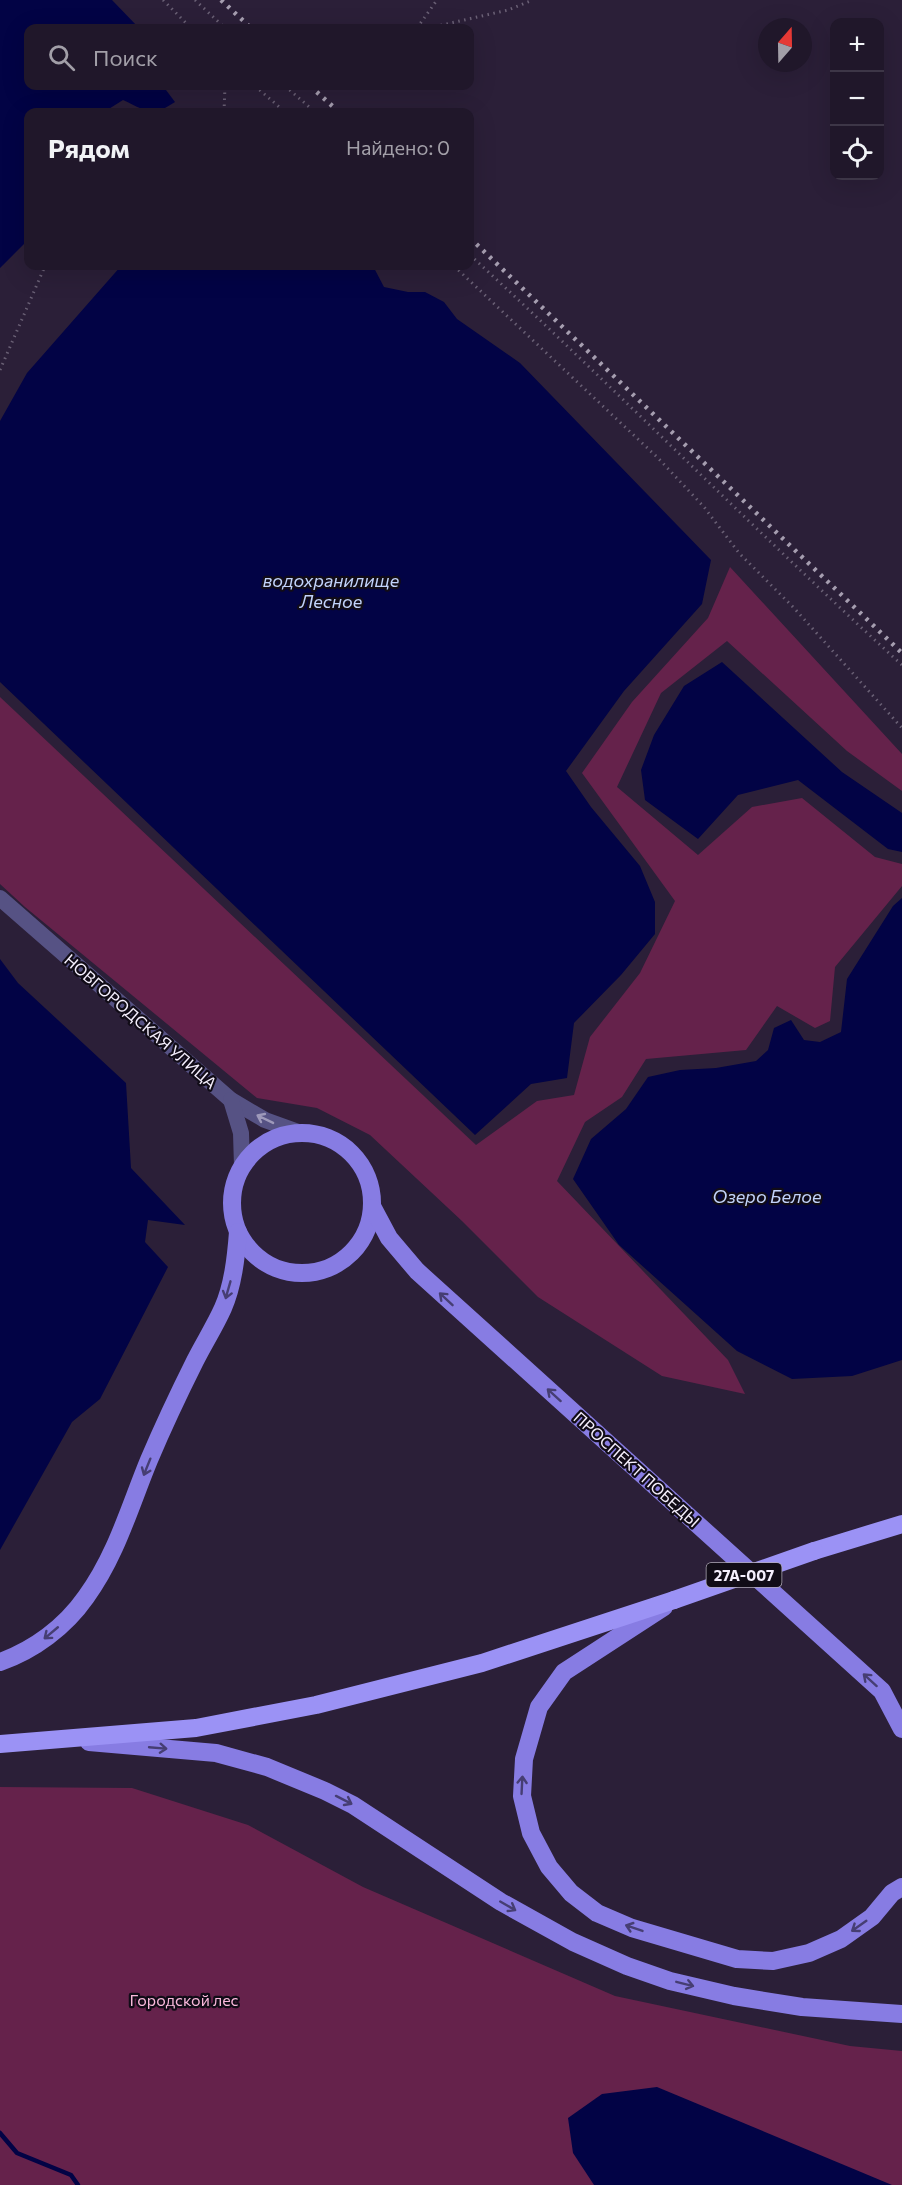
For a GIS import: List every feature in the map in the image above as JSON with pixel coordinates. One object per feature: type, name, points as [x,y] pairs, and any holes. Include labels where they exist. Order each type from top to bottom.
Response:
[{"type":"highway","name":"27А-007","points":[[37,1742],[196,1728],[316,1706],[482,1663],[565,1637],[814,1551],[902,1524]]},
{"type":"highway","points":[[0,1744],[37,1742]]},
{"type":"main road","points":[[0,1662],[28,1650],[52,1634],[85,1599],[99,1578],[194,1362],[223,1308],[236,1259],[238,1233],[232,1210],[233,1187],[243,1166],[258,1148],[278,1137],[301,1133],[324,1136],[345,1147],[360,1164],[370,1185],[373,1208],[368,1230],[355,1250],[338,1265],[315,1273],[291,1273],[270,1266],[251,1252],[238,1233]]},
{"type":"main road","name":"ПРОСПЕКТ ПОБЕДЫ","points":[[373,1208],[389,1238],[417,1271],[882,1691],[902,1728]]},
{"type":"main road","points":[[674,1600],[564,1672],[539,1707],[524,1759],[522,1796],[531,1833],[549,1867],[571,1893],[597,1913],[632,1928],[737,1959],[773,1961],[809,1953],[841,1939],[872,1917],[892,1893],[902,1887]]},
{"type":"main road","points":[[37,1742],[98,1742],[216,1753],[267,1767],[353,1805],[501,1902],[573,1942],[627,1966],[670,1981],[734,1996],[801,2007],[902,2014]]},
{"type":"street","name":"НОВГОРОДСКАЯ УЛИЦА","points":[[0,898],[231,1100],[241,1133],[243,1166]]},
{"type":"street","points":[[231,1100],[265,1120],[301,1133]]},
{"type":"path","points":[[163,0],[187,24]]},
{"type":"path","points":[[195,0],[221,24]]},
{"type":"path","points":[[420,24],[437,0]]},
{"type":"path","points":[[447,24],[508,10],[533,0]]},
{"type":"path","points":[[224,108],[225,90]]},
{"type":"path","points":[[260,90],[280,108]]},
{"type":"path","points":[[290,90],[310,108]]},
{"type":"path","points":[[474,259],[774,546],[902,665]]},
{"type":"path","points":[[0,370],[43,270]]},
{"type":"path","points":[[458,270],[665,466],[704,507],[739,553],[795,608],[902,728]]},
{"type":"green space","points":[[730,567],[902,754],[902,791],[847,751],[727,641],[661,693],[617,787],[698,855],[752,807],[802,798],[875,857],[902,864],[902,886],[835,967],[830,1021],[815,1028],[777,1006],[746,1050],[646,1059],[622,1097],[585,1122],[557,1181],[728,1360],[745,1394],[662,1376],[538,1297],[462,1221],[370,1135],[317,1108],[257,1098],[0,884],[0,697],[476,1145],[537,1101],[574,1095],[590,1037],[640,973],[675,901],[582,773],[632,702],[708,618]]},
{"type":"green space","name":"Городской лес","points":[[0,1787],[132,1788],[248,1825],[363,1887],[615,1996],[850,2046],[902,2051],[902,2185],[0,2185]]},
{"type":"water","points":[[0,0],[112,0],[135,24],[24,24],[24,90],[166,90],[175,102],[165,108],[140,108],[123,100],[110,108],[24,108],[24,244],[0,268]]},
{"type":"water","name":"водохранилище Лесное","points":[[117,270],[375,270],[384,287],[408,292],[425,292],[444,302],[457,319],[520,363],[711,560],[702,604],[624,691],[566,771],[591,807],[640,866],[655,902],[655,934],[621,975],[574,1023],[567,1078],[531,1084],[475,1135],[0,682],[0,421],[27,373]]},
{"type":"water","points":[[722,662],[842,772],[902,813],[902,852],[888,849],[798,780],[738,795],[698,839],[645,800],[641,770],[654,735],[684,686]]},
{"type":"water","name":"Озеро Белое","points":[[902,898],[902,1360],[852,1376],[792,1379],[737,1351],[619,1245],[573,1179],[591,1139],[626,1109],[648,1077],[680,1070],[716,1068],[756,1061],[768,1050],[774,1028],[791,1020],[804,1040],[820,1042],[841,1032],[847,979],[893,906]]},
{"type":"water","points":[[0,959],[18,983],[126,1083],[131,1168],[185,1225],[148,1220],[145,1242],[168,1267],[100,1399],[72,1422],[0,1550]]},
{"type":"water","points":[[657,2087],[892,2185],[594,2185],[573,2153],[568,2118],[602,2094]]},
{"type":"waterway","points":[[0,2133],[17,2153],[71,2175],[78,2185]]},
{"type":"railway","points":[[221,0],[247,24]]},
{"type":"railway","points":[[314,90],[335,108]]},
{"type":"railway","points":[[474,242],[902,653]]}]
